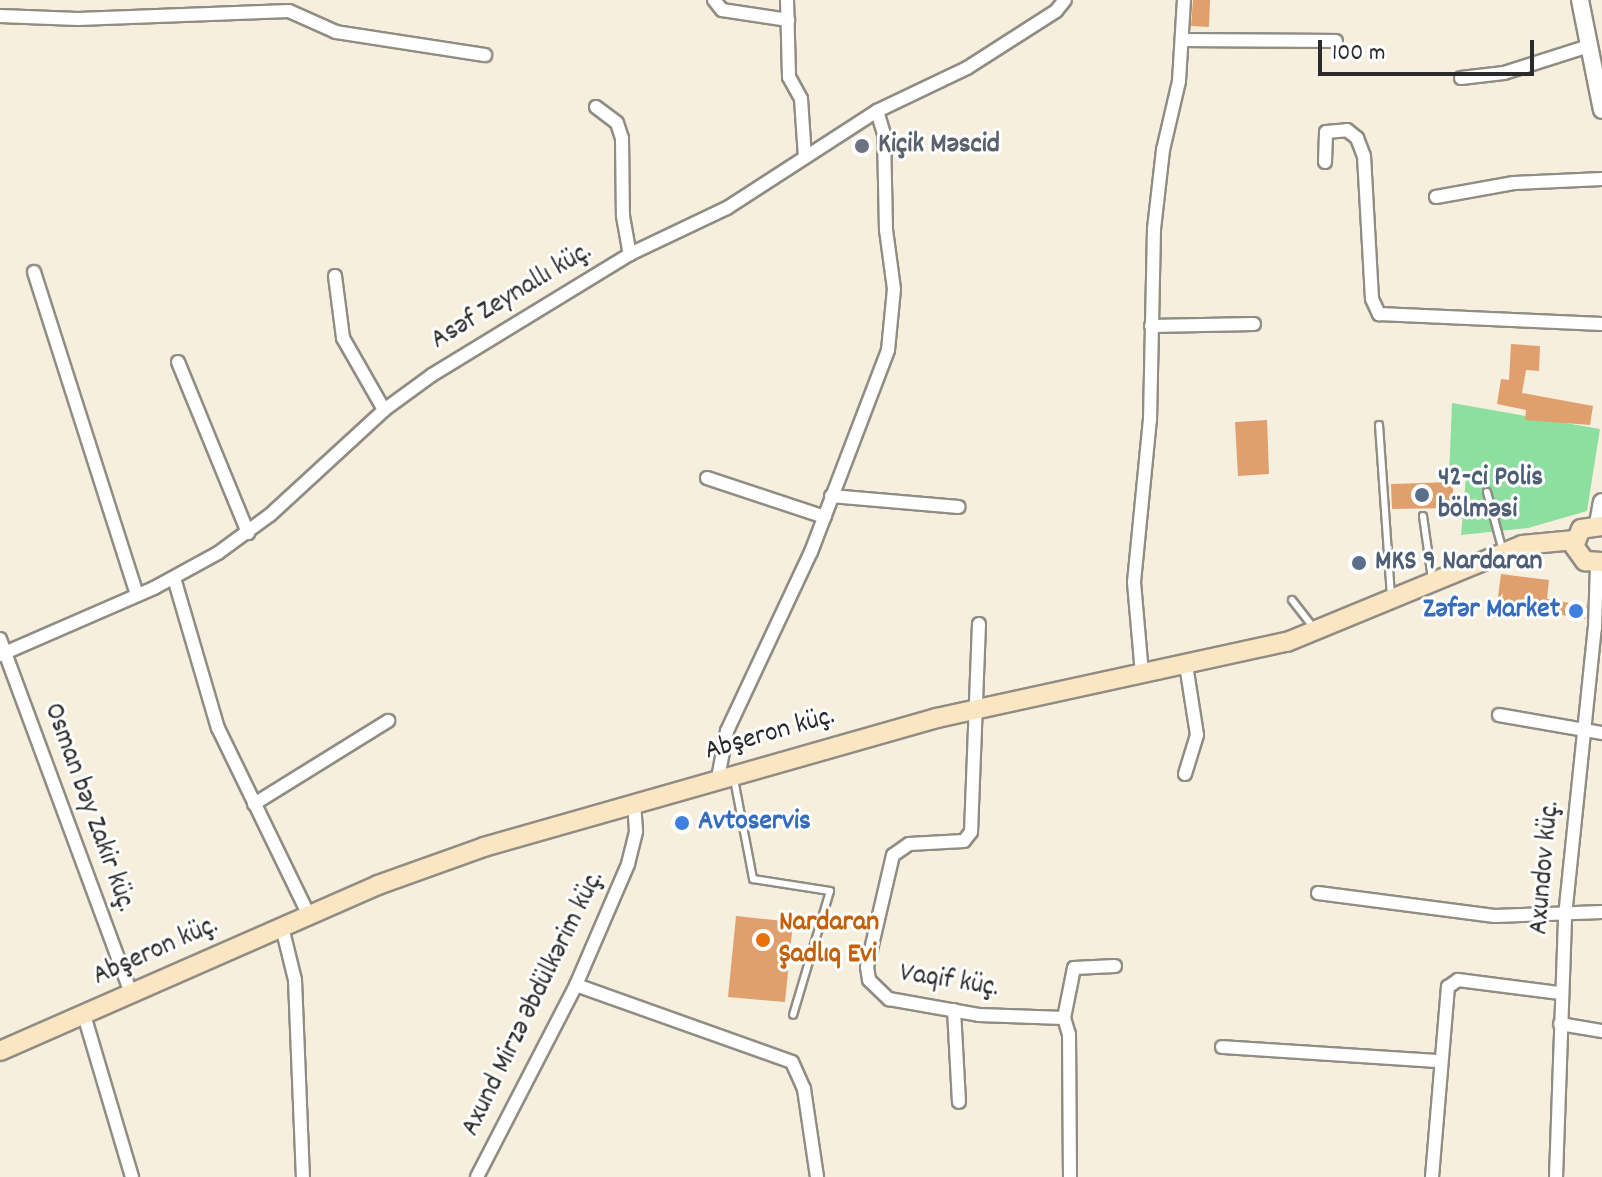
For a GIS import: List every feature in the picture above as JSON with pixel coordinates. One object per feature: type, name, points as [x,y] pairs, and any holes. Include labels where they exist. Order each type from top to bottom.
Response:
[{"type":"main road","points":[[1599,562],[1580,557],[1575,540],[1581,529],[1600,525]]},
{"type":"main road","name":"Abşeron küç.","points":[[0,1051],[426,866],[726,776],[978,708],[1186,665],[1317,632],[1503,552],[1535,542],[1575,540]]},
{"type":"street","points":[[714,0],[722,10],[788,20]]},
{"type":"street","points":[[787,0],[789,77],[801,99],[805,157]]},
{"type":"street","name":"Asəf Zeynallı küç.","points":[[3,654],[174,578],[248,533],[384,410],[630,254],[727,208],[877,111],[967,68],[1056,11],[1065,0]]},
{"type":"street","points":[[1142,674],[1134,582],[1150,420],[1154,229],[1183,40],[1184,0]]},
{"type":"street","points":[[1580,0],[1602,110]]},
{"type":"street","points":[[0,16],[78,19],[289,11],[336,32],[485,55]]},
{"type":"street","points":[[1183,40],[1336,41]]},
{"type":"street","points":[[1461,78],[1504,73],[1589,46]]},
{"type":"street","points":[[596,107],[617,123],[622,138],[623,216],[630,254]]},
{"type":"street","points":[[726,776],[727,731],[825,517],[888,350],[894,289],[885,215],[884,134],[877,111]]},
{"type":"street","points":[[1325,162],[1326,132],[1347,130],[1357,138],[1364,156],[1372,299],[1379,314],[1602,324]]},
{"type":"street","points":[[1436,197],[1514,183],[1602,179]]},
{"type":"street","points":[[34,272],[137,595]]},
{"type":"street","points":[[335,276],[343,338],[384,410]]},
{"type":"street","points":[[1151,326],[1254,324]]},
{"type":"street","points":[[178,362],[248,533]]},
{"type":"street","points":[[707,478],[825,517]]},
{"type":"street","points":[[831,496],[959,507]]},
{"type":"street","points":[[1600,525],[1602,502]]},
{"type":"street","name":"Axundov küç.","points":[[1556,1177],[1565,916],[1599,562]]},
{"type":"street","points":[[174,578],[218,728],[309,915]]},
{"type":"street","name":"Vaqif küç.","points":[[979,624],[971,832],[964,841],[909,844],[893,855],[867,967],[876,992],[889,999],[954,1010],[1064,1018]]},
{"type":"street","name":"Osman bəy Zakir küç.","points":[[0,639],[131,994]]},
{"type":"street","points":[[1185,774],[1197,735],[1186,665]]},
{"type":"street","points":[[1499,715],[1602,733]]},
{"type":"street","points":[[254,804],[388,721]]},
{"type":"street","name":"Axund Mirzə Əbdülkərim küç.","points":[[477,1177],[576,985],[628,864],[636,831],[634,803]]},
{"type":"street","points":[[1318,893],[1495,916],[1565,916],[1602,912]]},
{"type":"street","points":[[282,927],[295,980],[303,1177]]},
{"type":"street","points":[[1070,1177],[1069,1034],[1064,1018],[1074,968],[1115,966]]},
{"type":"street","points":[[1432,1177],[1439,1061],[1452,981],[1560,993]]},
{"type":"street","points":[[576,985],[792,1062],[804,1089],[817,1177]]},
{"type":"street","points":[[954,1010],[959,1102]]},
{"type":"street","points":[[84,1015],[132,1177]]},
{"type":"street","points":[[1560,1024],[1602,1031]]},
{"type":"street","points":[[1222,1047],[1439,1061]]},
{"type":"lane","points":[[1379,425],[1392,600]]},
{"type":"lane","points":[[1487,492],[1503,552]]},
{"type":"lane","points":[[1423,516],[1433,582]]},
{"type":"lane","points":[[1292,600],[1317,632]]},
{"type":"lane","points":[[726,776],[753,879],[826,888],[832,897],[793,1015]]},
{"type":"green space","points":[[1452,403],[1600,429],[1587,511],[1528,528],[1461,535],[1466,477],[1449,476]]},
{"type":"building","points":[[1193,0],[1210,0],[1209,27],[1191,26]]},
{"type":"building","points":[[1511,344],[1540,346],[1539,371],[1526,370],[1522,393],[1593,406],[1590,425],[1525,420],[1526,410],[1497,404],[1501,379],[1509,380]]},
{"type":"building","points":[[1267,420],[1269,474],[1238,476],[1235,422]]},
{"type":"building","points":[[1453,482],[1453,508],[1392,509],[1391,484]]},
{"type":"building","points":[[1501,574],[1549,580],[1547,599],[1587,606],[1585,619],[1497,604]]},
{"type":"building","points":[[736,916],[793,922],[785,1002],[728,997]]},
{"type":"place","name":"Kiçik Məscid","points":[[862,146]]},
{"type":"place","name":"42-ci Polis bölməsi","points":[[1422,495]]},
{"type":"place","name":"MKS 9 Nardaran","points":[[1359,563]]},
{"type":"place","name":"Zəfər Market","points":[[1576,611]]},
{"type":"place","name":"Avtoservis","points":[[682,823]]},
{"type":"place","name":"Nardaran Şadlıq Evi","points":[[763,940]]}]
